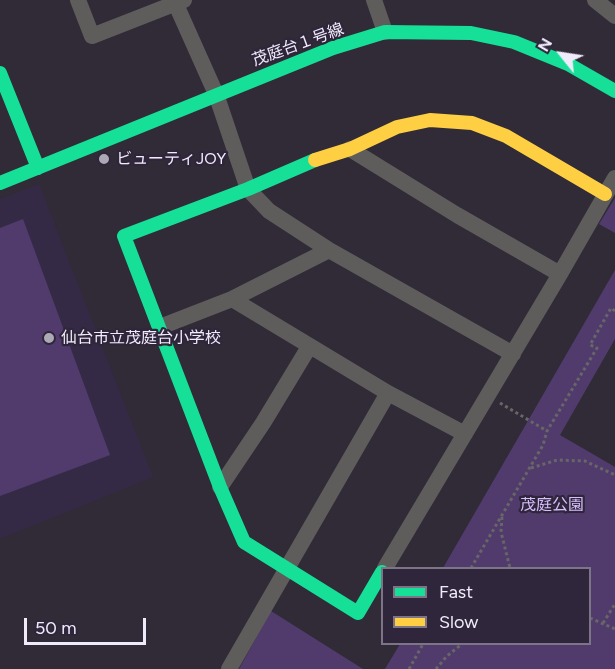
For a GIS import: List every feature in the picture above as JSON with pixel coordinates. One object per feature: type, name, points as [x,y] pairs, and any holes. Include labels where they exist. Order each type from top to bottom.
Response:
[{"type":"street","points":[[78,0],[92,36],[178,1],[216,94],[248,189],[269,211],[329,250],[513,354]]},
{"type":"street","points":[[374,0],[385,32]]},
{"type":"street","points":[[596,0],[615,16]]},
{"type":"street","name":"茂庭台１号線","points":[[0,183],[333,48],[385,32],[471,33],[514,42],[568,64],[615,90]]},
{"type":"street","points":[[0,73],[38,168]]},
{"type":"street","points":[[381,575],[358,613],[244,542],[220,488],[124,236],[248,189],[306,163],[350,149],[397,127],[430,120],[471,123],[506,136],[605,194]]},
{"type":"street","points":[[350,149],[560,274]]},
{"type":"street","points":[[386,567],[615,178]]},
{"type":"street","points":[[160,327],[231,299],[329,250]]},
{"type":"street","points":[[231,299],[388,393],[465,434]]},
{"type":"street","points":[[220,488],[309,347]]},
{"type":"street","points":[[229,669],[388,393]]},
{"type":"path","points":[[472,567],[597,348],[590,345],[611,309],[615,311]]},
{"type":"path","points":[[488,396],[548,430]]},
{"type":"path","points":[[529,468],[557,460],[585,461],[615,475]]},
{"type":"path","points":[[502,515],[501,532],[510,567]]},
{"type":"path","points":[[603,623],[615,604]]},
{"type":"path","points":[[591,618],[615,629]]},
{"type":"path","points":[[409,669],[422,645]]},
{"type":"path","points":[[436,669],[461,645]]},
{"type":"shaded area","name":"仙台市立茂庭台小学校","points":[[39,184],[153,477],[0,539],[0,199]]},
{"type":"green space","points":[[615,198],[615,233],[599,224]]},
{"type":"green space","points":[[23,219],[110,455],[0,496],[0,228]]},
{"type":"green space","name":"茂庭公園","points":[[615,270],[615,339],[560,435],[615,467],[615,669],[385,669],[399,645],[591,645],[591,567],[444,567]]},
{"type":"green space","points":[[271,611],[363,669],[239,669]]},
{"type":"traffic: fast","points":[[0,183],[333,48],[385,32],[471,33],[514,42],[568,64],[615,91]]},
{"type":"traffic: fast","points":[[0,73],[38,168]]},
{"type":"traffic: fast","points":[[315,160],[248,189],[124,236],[220,487],[244,542],[358,613],[381,574]]},
{"type":"traffic: slow","points":[[315,160],[350,149],[397,127],[430,120],[472,123],[506,136],[605,194]]},
{"type":"place","name":"ビューティJOY","points":[[104,159]]},
{"type":"place","name":"仙台市立茂庭台小学校","points":[[49,338]]}]
